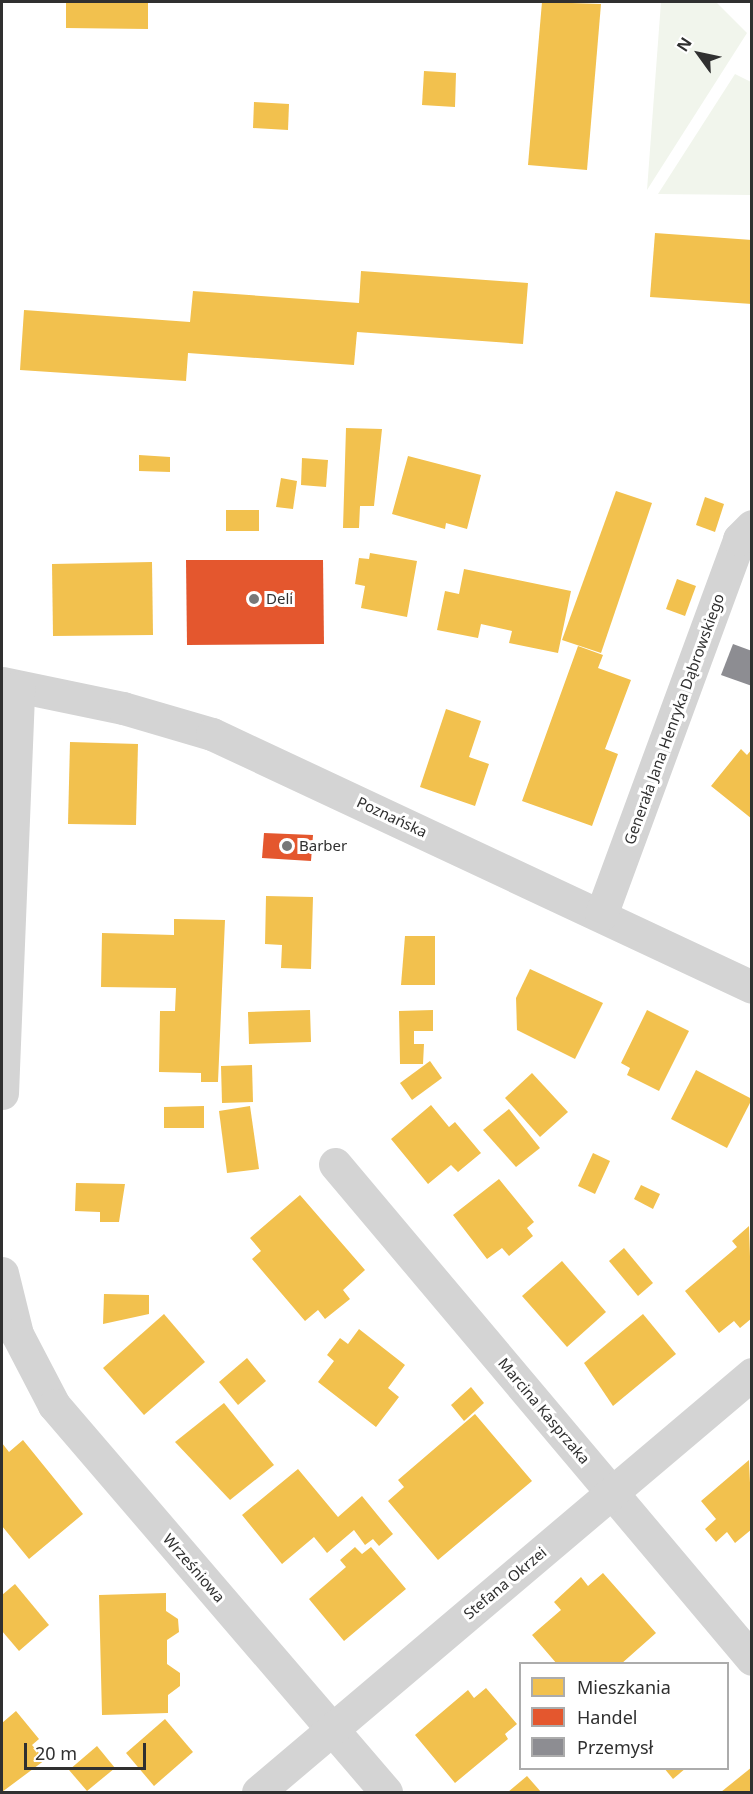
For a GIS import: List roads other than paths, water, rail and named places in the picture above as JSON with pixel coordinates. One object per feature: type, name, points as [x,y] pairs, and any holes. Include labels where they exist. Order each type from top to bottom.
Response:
[{"type":"street","name":"Generała Jana Henryka Dąbrowskiego","points":[[601,915],[739,538],[752,526]]},
{"type":"street","name":"Poznańska","points":[[10,685],[123,708],[212,734],[752,987]]},
{"type":"street","points":[[2,1093],[10,685]]},
{"type":"street","name":"Marcina Kasprzaka","points":[[335,1164],[752,1659]]},
{"type":"street","name":"Wrześniowa","points":[[2,1273],[17,1334],[54,1405],[386,1792]]},
{"type":"street","name":"Stefana Okrzei","points":[[258,1792],[752,1374]]},
{"type":"place","name":"Deli","points":[[254,599]]},
{"type":"place","name":"Barber","points":[[287,846]]}]
